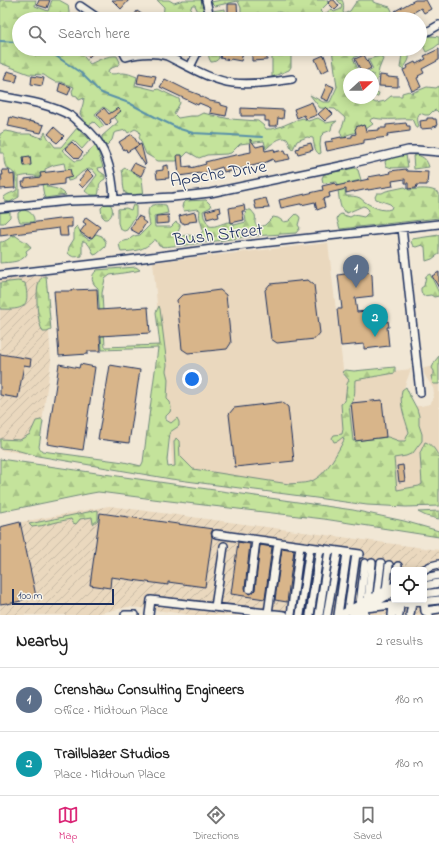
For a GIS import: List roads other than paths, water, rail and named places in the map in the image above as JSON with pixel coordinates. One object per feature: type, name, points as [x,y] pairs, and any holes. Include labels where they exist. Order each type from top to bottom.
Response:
[{"type":"street","points":[[206,0],[209,12]]},
{"type":"street","points":[[80,6],[89,12]]},
{"type":"street","points":[[427,32],[439,25]]},
{"type":"street","points":[[167,56],[214,78],[233,83],[256,84],[292,79]]},
{"type":"street","points":[[190,68],[196,56]]},
{"type":"street","points":[[0,96],[61,111],[72,117],[90,132],[101,149],[109,167],[114,200]]},
{"type":"street","name":"Apache Drive","points":[[0,208],[68,201],[174,197],[210,193],[345,165],[408,150],[439,152]]},
{"type":"street","name":"Bush Street","points":[[0,275],[236,246],[439,224]]},
{"type":"street","points":[[402,228],[420,393]]},
{"type":"street","points":[[216,534],[358,554],[352,614]]},
{"type":"street","points":[[250,588],[256,540]]},
{"type":"street","points":[[268,613],[278,543]]},
{"type":"street","points":[[215,607],[224,546]]},
{"type":"street","points":[[291,615],[300,546]]},
{"type":"street","points":[[300,615],[310,547]]},
{"type":"street","points":[[310,615],[320,549]]},
{"type":"street","points":[[319,615],[329,550]]},
{"type":"street","points":[[327,615],[338,551]]},
{"type":"street","points":[[347,553],[339,615],[352,614],[391,594]]},
{"type":"street","points":[[369,563],[368,600],[363,609],[369,563]]},
{"type":"street","points":[[381,563],[381,600],[383,615]]},
{"type":"street","points":[[427,568],[439,564]]},
{"type":"street","points":[[374,615],[375,607],[381,600],[386,590],[389,565]]},
{"type":"street","points":[[427,577],[439,575]]},
{"type":"street","points":[[427,586],[439,584]]},
{"type":"street","points":[[386,590],[391,588]]},
{"type":"street","points":[[427,594],[439,592]]},
{"type":"street","points":[[149,615],[151,600],[284,615]]},
{"type":"street","points":[[368,600],[391,601]]},
{"type":"street","points":[[427,602],[439,600]]},
{"type":"street","points":[[392,615],[396,603]]},
{"type":"street","points":[[396,603],[399,615]]},
{"type":"street","points":[[410,615],[412,603]]},
{"type":"street","points":[[424,603],[427,613],[439,609]]},
{"type":"street","points":[[363,609],[375,607]]},
{"type":"street","points":[[125,615],[135,615]]},
{"type":"waterway","points":[[0,41],[12,42]]},
{"type":"waterway","points":[[56,56],[81,73],[100,92],[129,103],[180,129],[193,133],[262,137]]},
{"type":"place","name":"Crenshaw Consulting Engineers","points":[[356,288]]},
{"type":"place","name":"Trailblazer Studios","points":[[375,337]]}]
